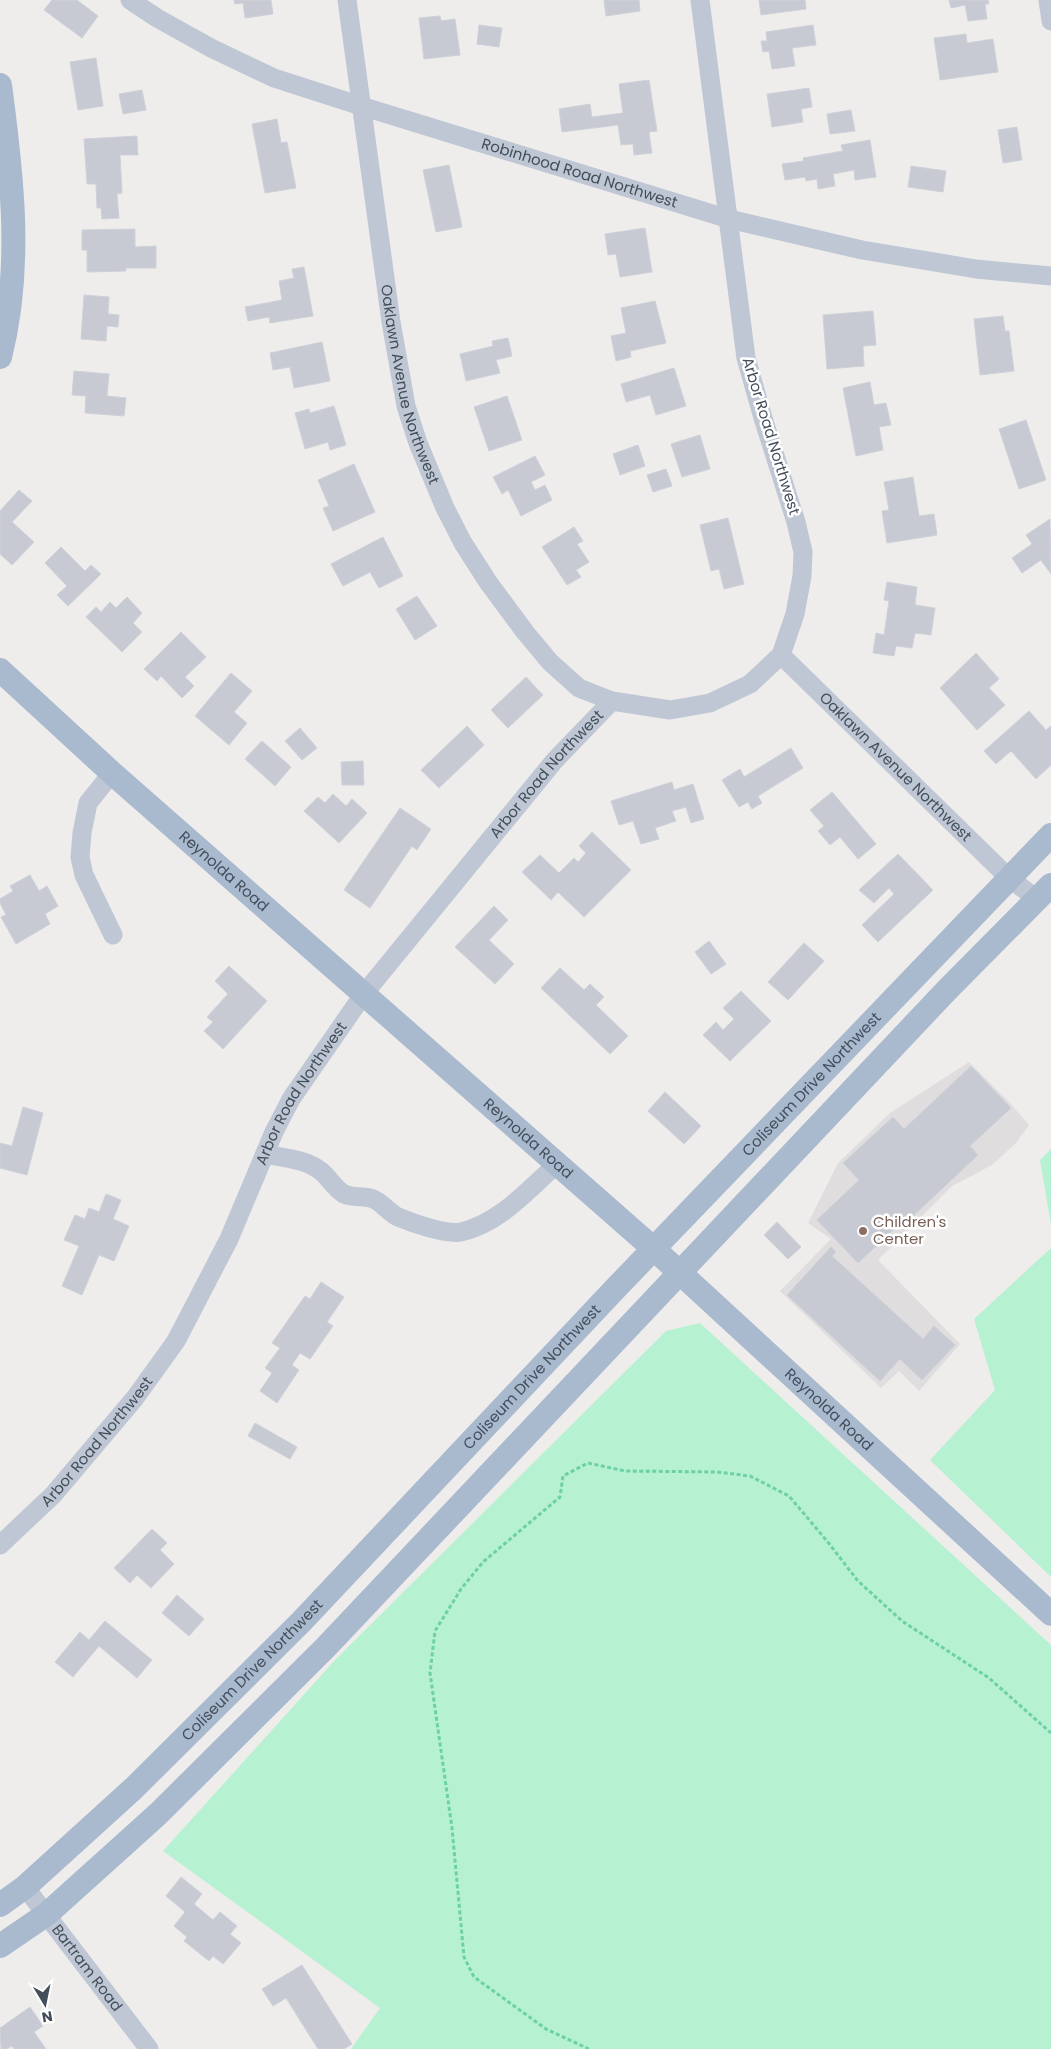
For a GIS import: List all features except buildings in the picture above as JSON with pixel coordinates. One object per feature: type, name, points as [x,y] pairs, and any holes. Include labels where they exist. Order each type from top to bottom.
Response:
[{"type":"main road","points":[[0,85],[14,218],[14,256],[10,304],[0,357]]},
{"type":"main road","name":"Reynolda Road","points":[[0,670],[112,773],[654,1249],[1051,1614]]},
{"type":"main road","name":"Coliseum Drive Northwest","points":[[0,1905],[26,1888],[134,1788],[301,1622],[654,1249],[1051,835]]},
{"type":"main road","points":[[0,1946],[47,1914],[158,1814],[326,1647],[946,991],[1044,892]]},
{"type":"street","name":"Robinhood Road Northwest","points":[[130,0],[156,18],[211,48],[274,78],[729,219],[881,253],[976,269],[1051,276]]},
{"type":"street","name":"Oaklawn Avenue Northwest","points":[[347,0],[391,322],[406,406],[418,443],[445,508],[473,558],[525,632],[550,662],[579,688],[612,701]]},
{"type":"street","name":"Arbor Road Northwest","points":[[0,1545],[53,1495],[135,1398],[176,1341],[229,1239],[264,1154],[291,1099],[363,995],[556,760],[612,701],[670,710],[710,703],[750,684],[781,656],[795,614],[802,576],[803,552],[796,522],[746,358],[700,0]]},
{"type":"street","points":[[1048,0],[1051,21]]},
{"type":"street","name":"Oaklawn Avenue Northwest","points":[[781,656],[1009,878],[1044,892]]},
{"type":"street","points":[[112,773],[88,803],[82,833],[80,857],[84,875],[113,935]]},
{"type":"street","points":[[264,1154],[309,1164],[323,1173],[334,1187],[346,1195],[371,1198],[378,1201],[382,1207],[397,1217],[430,1228],[460,1232],[491,1220],[505,1211],[557,1164]]},
{"type":"street","name":"Bartram Road","points":[[26,1888],[149,2049]]},
{"type":"path","points":[[589,2049],[546,2029],[474,1977],[464,1957],[452,1828],[430,1673],[435,1631],[460,1588],[483,1562],[560,1497],[563,1476],[588,1463],[625,1471],[717,1472],[750,1476],[788,1496],[858,1581],[894,1614],[988,1678],[1051,1733]]},
{"type":"shaded area","name":"Children's Center","points":[[969,1062],[1029,1125],[1016,1143],[992,1165],[952,1186],[878,1260],[960,1344],[919,1391],[899,1371],[881,1388],[780,1291],[831,1239],[808,1223],[838,1163],[890,1113]]},
{"type":"green space","points":[[1051,1149],[1051,1225],[1040,1160]]},
{"type":"green space","points":[[1051,1248],[1051,1577],[930,1460],[995,1390],[974,1319]]},
{"type":"green space","points":[[700,1323],[1051,1645],[1051,2049],[351,2049],[380,2008],[163,1851],[336,1659],[666,1331]]},
{"type":"place","name":"Children's Center","points":[[863,1231]]}]
